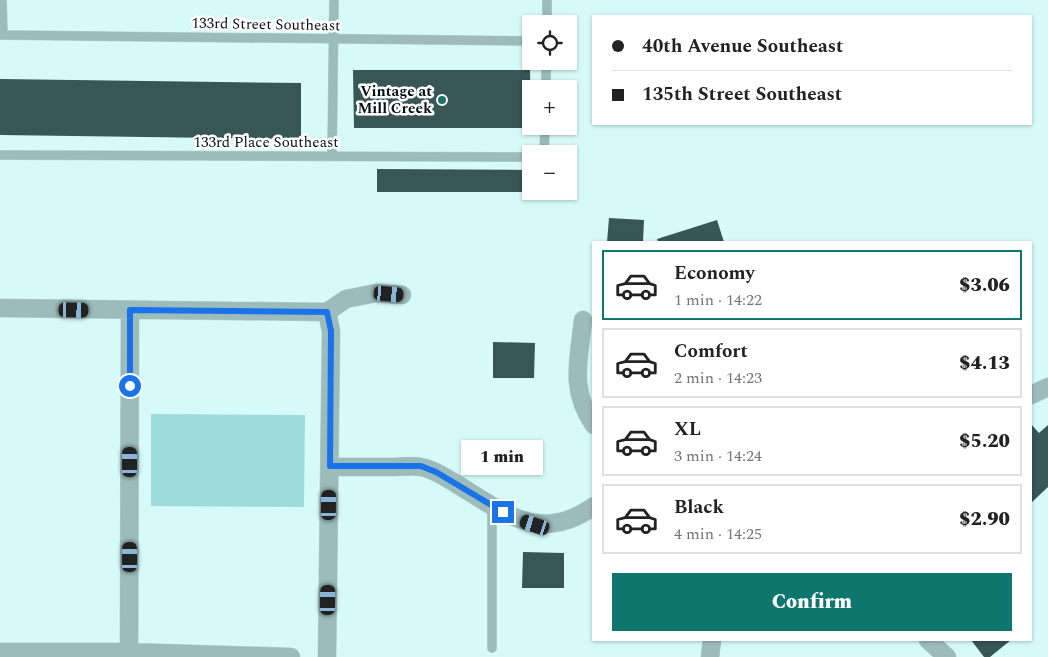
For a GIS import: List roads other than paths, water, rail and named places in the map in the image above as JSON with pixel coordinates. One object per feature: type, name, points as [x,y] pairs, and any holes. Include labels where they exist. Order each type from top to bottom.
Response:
[{"type":"street","points":[[0,308],[327,312],[346,299],[376,293],[402,295]]},
{"type":"street","points":[[129,652],[130,310]]},
{"type":"street","points":[[327,312],[331,331],[327,657]]},
{"type":"street","points":[[583,320],[578,369],[578,391],[584,411],[592,422]]},
{"type":"street","points":[[1032,395],[1048,387]]},
{"type":"street","points":[[330,466],[421,466],[436,472],[503,512],[535,525],[551,524],[569,519],[585,513],[592,508]]},
{"type":"street","points":[[710,657],[712,641]]},
{"type":"street","points":[[929,641],[947,657]]},
{"type":"street","points":[[0,652],[129,652],[291,657]]},
{"type":"lane","points":[[2,0],[2,35]]},
{"type":"lane","points":[[332,156],[334,0]]},
{"type":"lane","points":[[547,0],[547,15]]},
{"type":"lane","name":"133rd Street Southeast","points":[[2,35],[522,41]]},
{"type":"lane","name":"133rd Place Southeast","points":[[0,155],[522,157]]},
{"type":"lane","points":[[492,506],[492,648]]},
{"type":"place","name":"Vintage at Mill Creek","points":[[442,100]]}]
